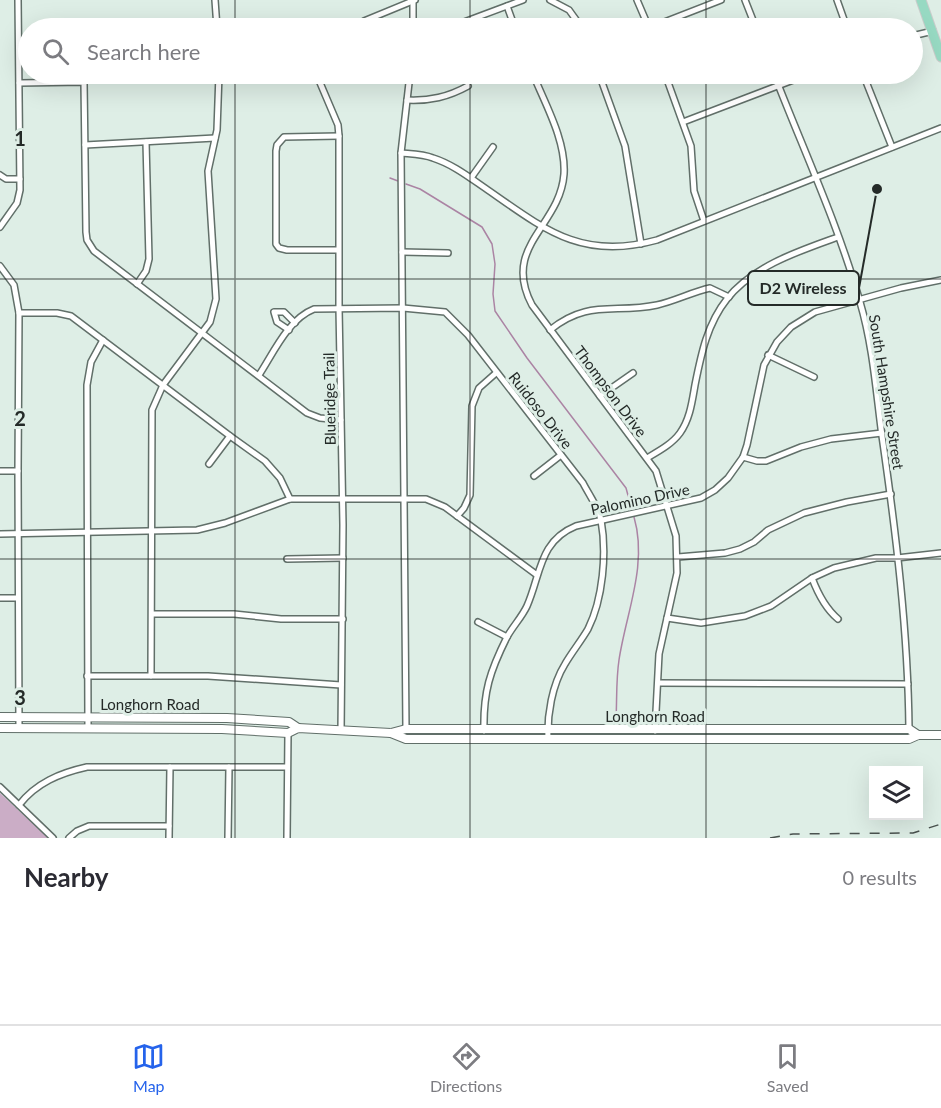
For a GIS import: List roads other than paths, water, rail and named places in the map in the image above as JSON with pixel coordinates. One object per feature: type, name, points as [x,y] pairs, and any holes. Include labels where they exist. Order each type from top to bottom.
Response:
[{"type":"main road","points":[[921,0],[941,57]]},
{"type":"main road","name":"Longhorn Road","points":[[0,717],[227,718],[289,722],[298,728],[391,733],[406,729],[909,729]]},
{"type":"main road","name":"Longhorn Road","points":[[0,728],[222,729],[288,733]]},
{"type":"main road","points":[[288,733],[298,728]]},
{"type":"main road","points":[[909,729],[918,735]]},
{"type":"main road","points":[[854,730],[854,739]]},
{"type":"main road","name":"Longhorn Road","points":[[391,733],[406,740],[909,739],[918,735],[941,735]]},
{"type":"street","points":[[18,0],[18,18]]},
{"type":"street","points":[[215,0],[216,18]]},
{"type":"street","points":[[371,18],[414,0],[413,18]]},
{"type":"street","points":[[475,18],[523,0]]},
{"type":"street","points":[[550,0],[569,10],[575,18]]},
{"type":"street","points":[[637,0],[645,18]]},
{"type":"street","points":[[675,18],[721,0]]},
{"type":"street","points":[[745,0],[752,18]]},
{"type":"street","points":[[837,0],[843,18]]},
{"type":"street","points":[[507,6],[511,18]]},
{"type":"street","points":[[923,33],[933,31]]},
{"type":"street","points":[[0,227],[17,203],[20,179],[20,84]]},
{"type":"street","points":[[84,84],[87,240],[94,251],[307,413],[320,418],[341,420]]},
{"type":"street","points":[[151,676],[151,419],[154,402],[163,385],[210,322],[216,299],[208,171],[218,120],[219,84]]},
{"type":"street","name":"Blueridge Trail","points":[[321,84],[338,125],[339,136],[338,250],[343,558],[341,731]]},
{"type":"street","points":[[406,729],[401,153],[409,84]]},
{"type":"street","name":"Thompson Drive","points":[[537,84],[560,142],[564,164],[563,181],[558,199],[525,254],[523,276],[529,300],[656,471],[676,536],[677,573],[659,654],[656,740]]},
{"type":"street","points":[[603,84],[625,146],[641,244]]},
{"type":"street","points":[[669,84],[691,146],[694,191],[704,221]]},
{"type":"street","points":[[867,84],[892,147]]},
{"type":"street","points":[[683,122],[778,85]]},
{"type":"street","name":"South Hampshire Street","points":[[778,85],[838,237],[860,300],[869,338],[891,494],[908,684],[909,729]]},
{"type":"street","points":[[407,100],[440,99],[468,86]]},
{"type":"street","points":[[401,153],[435,158],[471,178],[543,227],[569,240],[591,246],[619,247],[641,244],[704,221],[941,128]]},
{"type":"street","points":[[338,250],[287,250],[279,248],[276,244],[276,151],[284,137],[339,136]]},
{"type":"street","points":[[85,145],[214,138]]},
{"type":"street","points":[[137,284],[146,271],[149,259],[146,142]]},
{"type":"street","points":[[471,178],[493,147]]},
{"type":"street","points":[[0,175],[6,179],[20,179]]},
{"type":"street","points":[[647,458],[669,444],[681,432],[690,413],[710,328],[714,317],[729,297],[770,264],[838,237]]},
{"type":"street","points":[[402,252],[448,253]]},
{"type":"street","points":[[0,266],[14,285],[20,313],[19,728]]},
{"type":"street","name":"Palomino Drive","points":[[483,739],[483,711],[491,669],[507,637],[526,608],[548,548],[560,535],[576,526],[701,498],[715,490],[728,478],[742,457],[747,445],[762,371],[768,355],[782,335],[800,320],[815,312],[909,286],[941,280]]},
{"type":"street","points":[[550,330],[561,321],[581,312],[656,305],[710,288],[729,297]]},
{"type":"street","name":"Ruidoso Drive","points":[[259,375],[289,330],[302,315],[314,309],[403,308],[445,312],[468,335],[583,483],[597,507],[600,520],[604,566],[597,597],[589,627],[559,677],[551,702],[548,740]]},
{"type":"street","points":[[289,330],[277,322],[274,312],[284,312],[295,323]]},
{"type":"street","points":[[20,313],[71,316],[265,461],[280,478],[290,499]]},
{"type":"street","points":[[88,728],[87,385],[91,362],[103,340]]},
{"type":"street","points":[[768,355],[814,377]]},
{"type":"street","points":[[458,516],[470,495],[472,406],[479,388],[496,373]]},
{"type":"street","points":[[600,396],[633,373]]},
{"type":"street","points":[[742,457],[766,461],[801,447],[831,439],[882,433]]},
{"type":"street","points":[[209,464],[230,436]]},
{"type":"street","points":[[534,476],[561,455]]},
{"type":"street","points":[[0,471],[18,471]]},
{"type":"street","points":[[678,557],[725,554],[741,549],[768,530],[804,513],[891,494]]},
{"type":"street","points":[[0,534],[197,530],[211,528],[290,499],[426,499],[435,501],[458,516],[537,575]]},
{"type":"street","points":[[666,618],[701,623],[745,616],[771,606],[812,578],[834,568],[876,558],[941,553]]},
{"type":"street","points":[[286,559],[343,558]]},
{"type":"street","points":[[812,578],[816,591],[829,612],[838,620]]},
{"type":"street","points":[[0,598],[18,598]]},
{"type":"street","points":[[152,614],[213,613],[281,619],[343,619]]},
{"type":"street","points":[[478,622],[507,637]]},
{"type":"street","points":[[87,676],[208,676],[341,685]]},
{"type":"street","points":[[658,683],[908,684]]},
{"type":"street","points":[[287,838],[288,733]]},
{"type":"street","points":[[19,806],[38,786],[66,772],[100,766],[287,767]]},
{"type":"street","points":[[169,838],[170,767]]},
{"type":"street","points":[[228,838],[229,767]]},
{"type":"street","points":[[0,787],[54,838]]},
{"type":"street","points":[[69,838],[77,831],[89,826],[169,826]]},
{"type":"waterway","points":[[390,178],[398,181]]},
{"type":"waterway","points":[[406,184],[420,189],[482,227],[492,244],[495,264],[493,294],[495,311],[527,358],[626,488],[632,510]]},
{"type":"waterway","points":[[616,720],[619,660],[639,553],[634,517]]},
{"type":"railway","points":[[770,838],[793,834],[913,833],[941,824]]},
{"type":"place","name":"D2 Wireless","points":[[877,189]]}]
